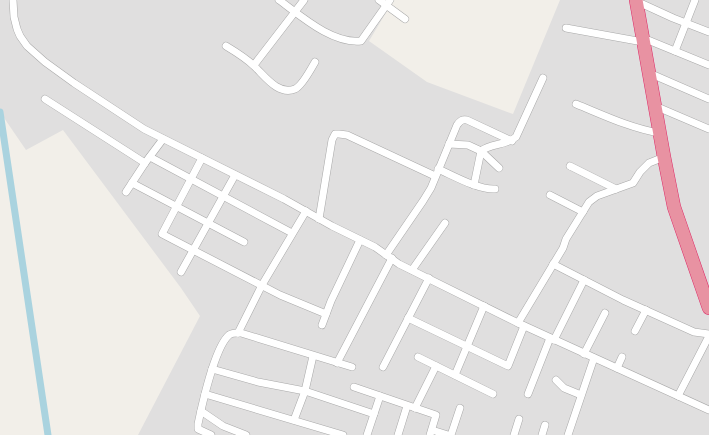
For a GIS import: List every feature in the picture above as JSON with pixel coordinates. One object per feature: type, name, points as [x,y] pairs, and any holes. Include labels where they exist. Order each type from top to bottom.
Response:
[{"type":"highway","points":[[636,0],[674,208],[709,308]]},
{"type":"street","points":[[13,0],[14,17],[17,29],[27,46],[51,66],[110,108],[144,129],[306,211],[375,247],[412,270],[521,325],[709,410]]},
{"type":"street","points":[[279,0],[332,36],[356,41],[361,41],[388,3]]},
{"type":"street","points":[[254,65],[304,0]]},
{"type":"street","points":[[378,0],[388,3],[405,19]]},
{"type":"street","points":[[636,0],[709,32]]},
{"type":"street","points":[[675,52],[695,0]]},
{"type":"street","points":[[566,28],[643,40],[709,66]]},
{"type":"street","points":[[226,46],[254,65],[267,80],[278,88],[288,90],[294,90],[299,86],[315,62]]},
{"type":"street","points":[[649,73],[709,99]]},
{"type":"street","points":[[474,184],[481,151],[487,146],[497,146],[512,141],[516,138],[543,78]]},
{"type":"street","points":[[45,99],[147,160],[191,179],[292,233]]},
{"type":"street","points":[[576,104],[630,126],[660,133]]},
{"type":"street","points":[[655,106],[709,129]]},
{"type":"street","points":[[337,363],[389,256],[423,201],[437,173],[457,125],[462,119],[467,120],[512,141]]},
{"type":"street","points":[[319,219],[332,140],[335,134],[347,135],[437,173],[489,189],[495,189]]},
{"type":"street","points":[[126,192],[163,139]]},
{"type":"street","points":[[449,144],[468,145],[481,151],[499,168]]},
{"type":"street","points":[[408,318],[508,366],[521,325],[563,248],[566,239],[589,202],[597,196],[633,184],[640,172],[649,163],[664,156]]},
{"type":"street","points":[[202,158],[162,234],[280,295],[326,314]]},
{"type":"street","points":[[570,166],[616,189]]},
{"type":"street","points":[[181,272],[235,175]]},
{"type":"street","points":[[132,183],[244,242]]},
{"type":"street","points":[[550,195],[583,212]]},
{"type":"street","points":[[238,333],[262,286],[306,211]]},
{"type":"street","points":[[412,270],[445,223]]},
{"type":"street","points":[[322,325],[360,240]]},
{"type":"street","points":[[553,264],[694,332],[709,335],[678,396]]},
{"type":"street","points":[[383,367],[429,278]]},
{"type":"street","points":[[528,394],[552,339],[584,280]]},
{"type":"street","points":[[455,375],[484,306]]},
{"type":"street","points":[[635,330],[646,310]]},
{"type":"street","points":[[584,354],[605,313]]},
{"type":"street","points":[[211,435],[198,429],[201,411],[212,369],[222,345],[232,333],[238,333],[352,367]]},
{"type":"street","points":[[294,420],[313,356]]},
{"type":"street","points":[[418,357],[493,394]]},
{"type":"street","points":[[617,368],[622,357]]},
{"type":"street","points":[[568,435],[594,358]]},
{"type":"street","points":[[415,408],[436,366]]},
{"type":"street","points":[[212,369],[258,382],[304,390],[374,414]]},
{"type":"street","points":[[556,380],[564,388],[581,395]]},
{"type":"street","points":[[354,387],[436,415],[431,432],[450,435],[460,408]]},
{"type":"street","points":[[205,394],[343,435]]},
{"type":"street","points":[[367,435],[380,396]]},
{"type":"street","points":[[398,435],[407,406]]},
{"type":"street","points":[[201,411],[224,426],[246,435]]},
{"type":"street","points":[[514,435],[518,419]]},
{"type":"street","points":[[542,435],[545,426]]},
{"type":"shaded area","points":[[0,0],[378,0],[387,11],[369,41],[427,82],[513,114],[560,0],[709,0],[709,435],[138,435],[200,316],[181,288],[63,130],[26,150],[0,112]]},
{"type":"waterway","points":[[0,112],[48,435]]}]
